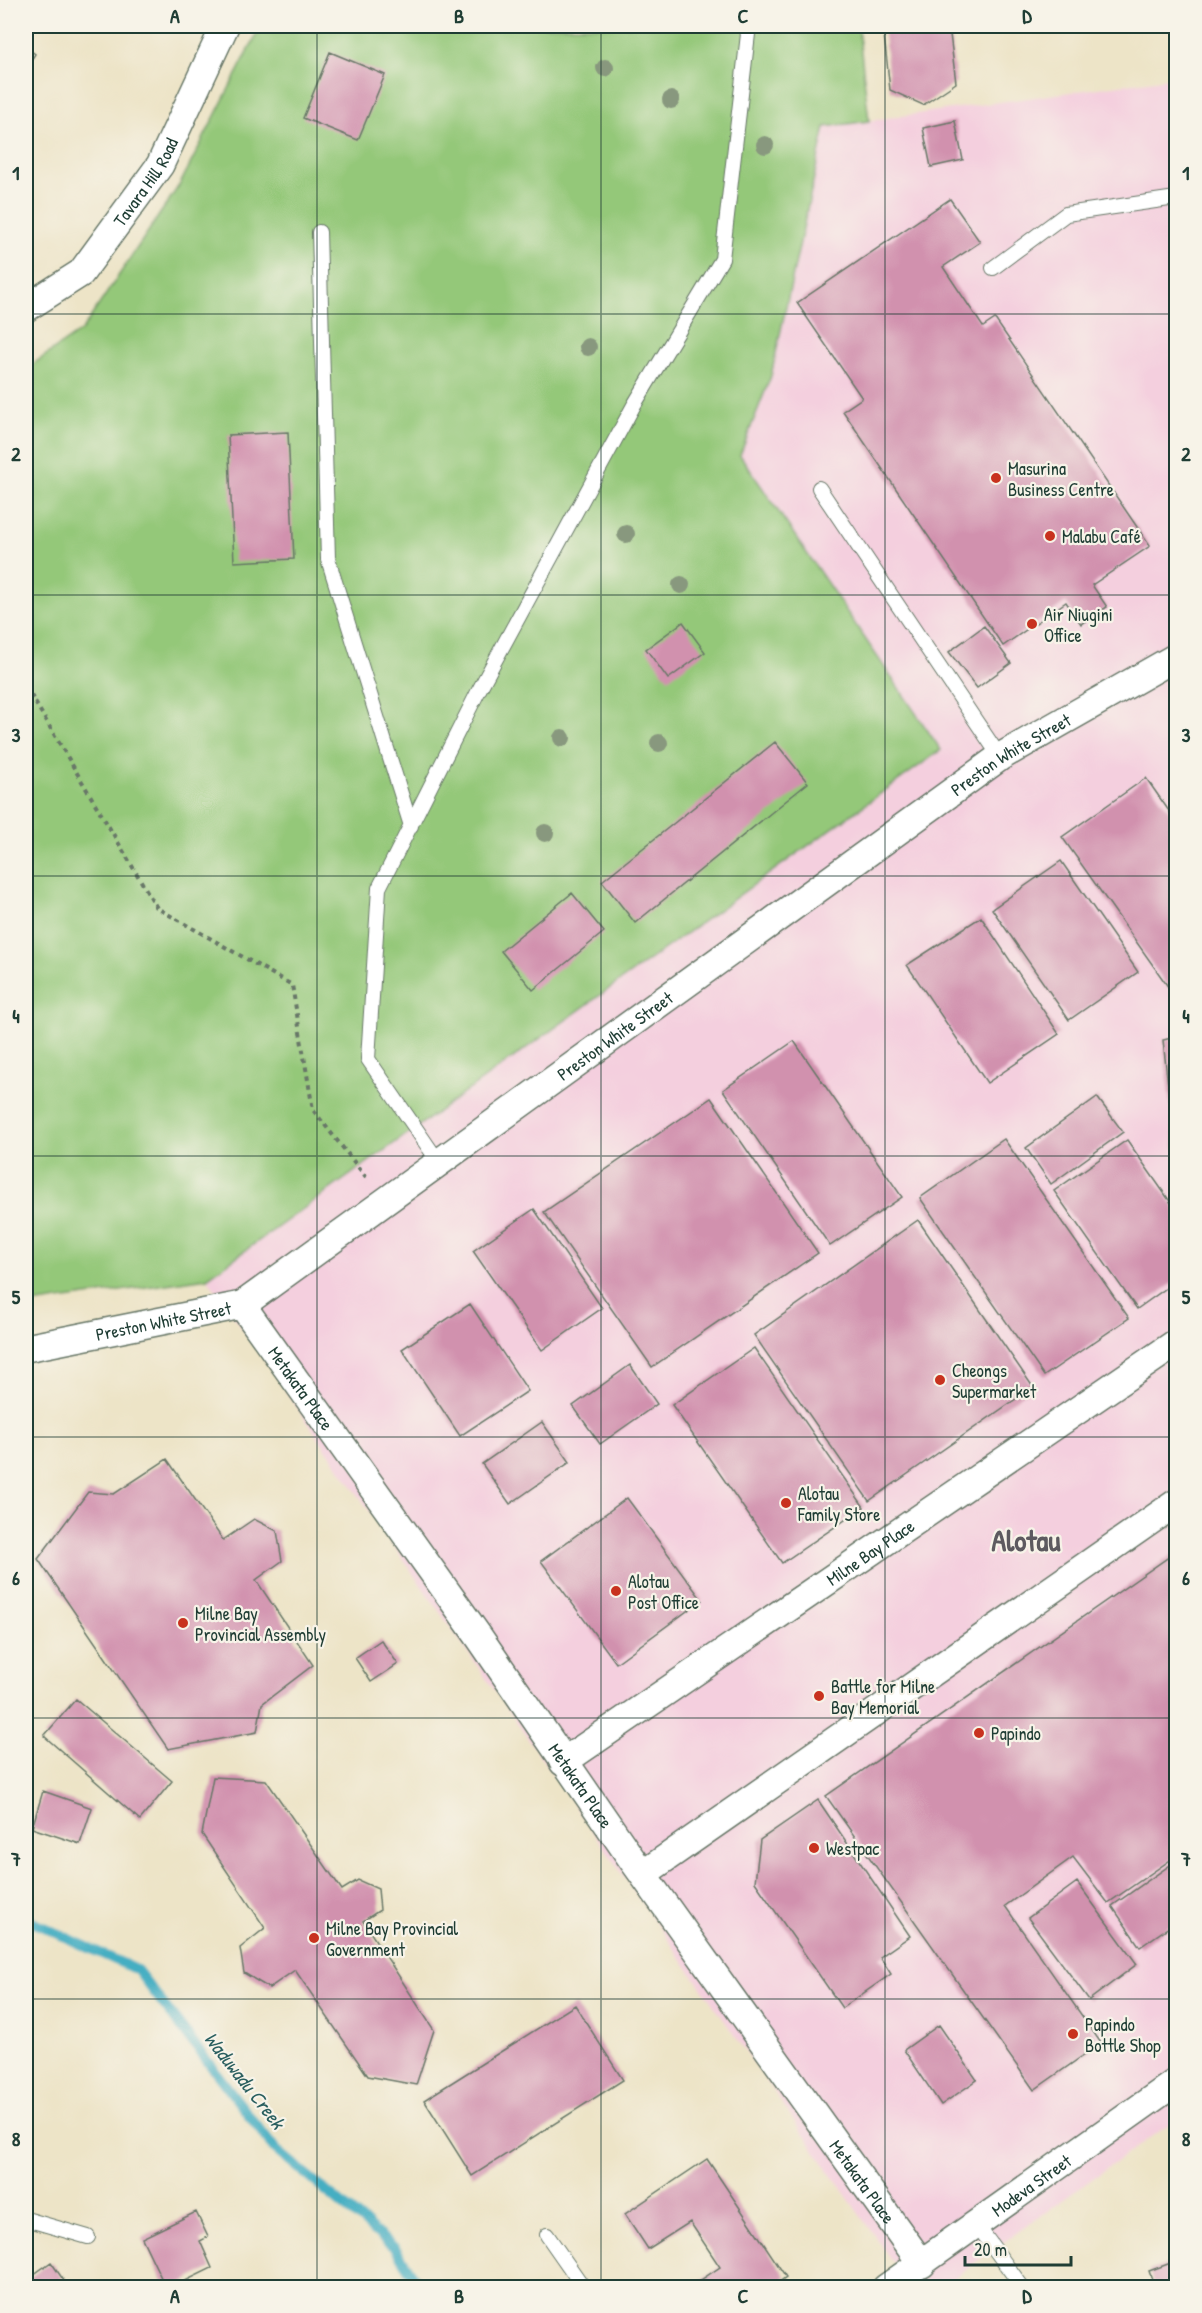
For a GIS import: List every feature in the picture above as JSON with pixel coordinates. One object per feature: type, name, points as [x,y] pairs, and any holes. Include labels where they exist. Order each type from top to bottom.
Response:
[{"type":"street","name":"Tavara Hill Road","points":[[26,308],[81,273],[160,165],[225,26]]},
{"type":"street","name":"Preston White Street","points":[[26,1348],[242,1305],[438,1161],[1000,757],[1176,657]]},
{"type":"street","name":"Metakata Place","points":[[242,1305],[479,1636],[643,1874],[922,2264]]},
{"type":"street","name":"Milne Bay Place","points":[[564,1761],[1176,1343]]},
{"type":"street","points":[[643,1874],[1176,1503]]},
{"type":"street","name":"Modeva Street","points":[[886,2288],[1176,2082]]},
{"type":"lane","points":[[438,1161],[369,1059],[379,888],[479,690],[628,415],[722,259],[748,34],[745,26]]},
{"type":"lane","points":[[993,268],[1066,214],[1176,198]]},
{"type":"lane","points":[[320,232],[328,559],[411,825]]},
{"type":"lane","points":[[819,488],[1000,757]]},
{"type":"lane","points":[[26,2219],[88,2238]]},
{"type":"lane","points":[[977,2225],[1023,2288]]},
{"type":"lane","points":[[548,2235],[584,2288]]},
{"type":"path","points":[[26,687],[157,908],[292,985],[313,1110],[385,1201]]},
{"type":"shaded area","points":[[1176,77],[1176,2119],[941,2287],[910,2287],[207,1278],[941,750],[739,455],[771,376],[825,127]]},
{"type":"green space","points":[[261,26],[858,26],[869,121],[825,127],[771,376],[740,455],[941,750],[207,1278],[26,1305],[26,369],[82,330],[180,184]]},
{"type":"building","points":[[883,26],[949,26],[956,83],[923,105],[890,90]]},
{"type":"building","points":[[26,47],[35,54],[26,68]]},
{"type":"building","points":[[330,52],[385,75],[358,140],[303,118]]},
{"type":"building","points":[[955,121],[963,160],[931,167],[923,128]]},
{"type":"building","name":"Masurina Business Centre","points":[[950,199],[980,242],[943,267],[983,327],[995,319],[1150,546],[1092,585],[1107,607],[1081,624],[1066,602],[1003,646],[843,411],[862,398],[797,303]]},
{"type":"building","points":[[288,432],[294,559],[234,562],[228,435]]},
{"type":"building","points":[[683,622],[705,652],[668,679],[646,649]]},
{"type":"building","points":[[984,626],[1011,663],[977,688],[949,652]]},
{"type":"building","points":[[775,742],[808,783],[635,923],[602,881]]},
{"type":"building","points":[[1146,778],[1176,821],[1176,983],[1169,988],[1062,837]]},
{"type":"building","points":[[1061,861],[1138,972],[1069,1020],[992,909]]},
{"type":"building","points":[[572,893],[604,932],[533,990],[501,951]]},
{"type":"building","points":[[981,917],[1059,1034],[987,1083],[907,965]]},
{"type":"building","points":[[1176,1037],[1176,1149],[1175,1149],[1163,1040]]},
{"type":"building","points":[[794,1041],[902,1197],[830,1246],[723,1090]]},
{"type":"building","points":[[1097,1097],[1123,1132],[1051,1184],[1026,1148]]},
{"type":"building","points":[[711,1098],[818,1253],[652,1367],[544,1212]]},
{"type":"building","points":[[1004,1139],[1129,1318],[1044,1376],[920,1198]]},
{"type":"building","points":[[1127,1140],[1176,1210],[1176,1281],[1137,1309],[1054,1191]]},
{"type":"building","points":[[534,1209],[602,1308],[542,1350],[473,1251]]},
{"type":"building","points":[[918,1220],[1033,1387],[869,1501],[754,1335]]},
{"type":"building","points":[[470,1304],[528,1391],[460,1436],[402,1349]]},
{"type":"building","points":[[754,1348],[864,1507],[782,1563],[672,1405]]},
{"type":"building","points":[[630,1365],[657,1404],[600,1444],[573,1406]]},
{"type":"building","points":[[542,1422],[570,1462],[510,1504],[482,1464]]},
{"type":"building","name":"Milne Bay Provincial Assembly","points":[[167,1459],[223,1540],[254,1519],[277,1531],[282,1561],[256,1580],[313,1665],[262,1704],[257,1732],[168,1749],[38,1559],[88,1492],[114,1494]]},
{"type":"building","points":[[627,1498],[702,1600],[616,1663],[541,1561]]},
{"type":"building","points":[[1176,1552],[1176,1856],[1108,1903],[1073,1857],[1005,1906],[1101,2043],[1034,2090],[826,1796]]},
{"type":"building","points":[[381,1640],[398,1664],[371,1682],[355,1658]]},
{"type":"building","points":[[76,1699],[172,1781],[140,1820],[44,1736]]},
{"type":"building","name":"Milne Bay Provincial Government","points":[[213,1777],[266,1780],[342,1890],[358,1880],[378,1889],[380,1910],[363,1921],[434,2030],[416,2085],[368,2076],[295,1970],[269,1988],[244,1973],[240,1948],[265,1928],[202,1834]]},
{"type":"building","points":[[43,1791],[92,1808],[80,1844],[32,1828]]},
{"type":"building","points":[[818,1800],[910,1936],[880,1957],[891,1974],[842,2008],[755,1882],[760,1840]]},
{"type":"building","points":[[1176,1861],[1176,1922],[1140,1947],[1112,1906]]},
{"type":"building","points":[[1077,1882],[1137,1964],[1089,2000],[1028,1918]]},
{"type":"building","points":[[575,2005],[623,2080],[472,2176],[424,2100]]},
{"type":"building","points":[[939,2025],[977,2080],[941,2105],[904,2050]]},
{"type":"building","points":[[707,2159],[786,2277],[771,2288],[689,2288],[720,2267],[690,2222],[648,2249],[625,2214]]},
{"type":"building","points":[[196,2212],[208,2237],[200,2241],[212,2268],[171,2288],[166,2288],[142,2238]]},
{"type":"building","points":[[1176,2261],[1176,2288],[1155,2288],[1149,2271]]},
{"type":"building","points":[[51,2262],[69,2288],[26,2288],[26,2280]]},
{"type":"waterway","name":"Waduwadu Creek","points":[[26,1919],[137,1970],[274,2148],[395,2248],[421,2288]]},
{"type":"place","name":"Masurina Business Centre","points":[[996,478]]},
{"type":"place","name":"Malabu Café","points":[[1050,536]]},
{"type":"place","name":"Air Niugini Office","points":[[1032,624]]},
{"type":"place","name":"Cheongs Supermarket","points":[[940,1380]]},
{"type":"place","name":"Alotau Family Store","points":[[786,1503]]},
{"type":"place","name":"Alotau Post Office","points":[[616,1591]]},
{"type":"place","name":"Milne Bay Provincial Assembly","points":[[183,1623]]},
{"type":"place","name":"Battle for Milne Bay Memorial","points":[[819,1696]]},
{"type":"place","name":"Papindo","points":[[979,1733]]},
{"type":"place","name":"Westpac","points":[[814,1848]]},
{"type":"place","name":"Milne Bay Provincial Government","points":[[314,1938]]},
{"type":"place","name":"Papindo Bottle Shop","points":[[1073,2034]]},
{"type":"district","name":"Alotau","points":[[1026,1540]]}]
